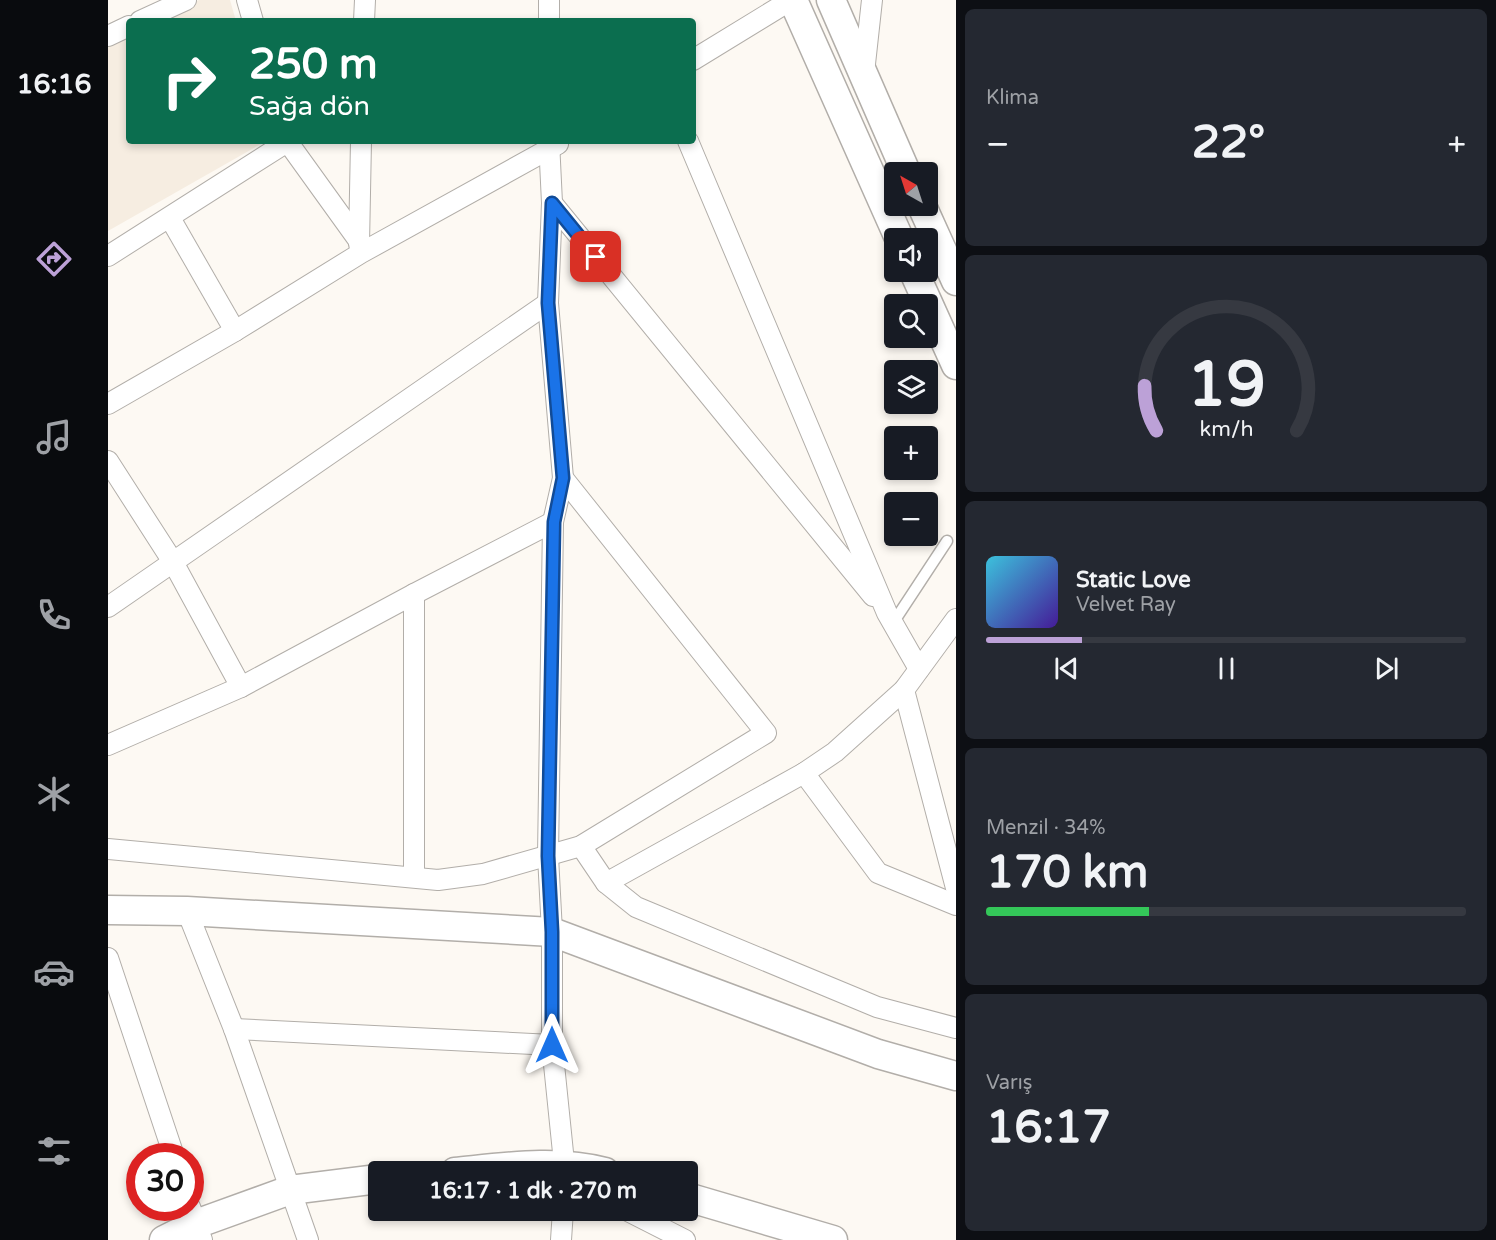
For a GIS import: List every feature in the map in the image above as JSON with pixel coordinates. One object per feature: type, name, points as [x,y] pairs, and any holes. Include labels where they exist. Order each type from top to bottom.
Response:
[{"type":"street","points":[[147,18],[186,0]]},
{"type":"street","points":[[247,0],[252,18]]},
{"type":"street","points":[[364,18],[365,0]]},
{"type":"street","points":[[549,0],[549,18]]},
{"type":"street","points":[[696,58],[792,0],[895,228]]},
{"type":"street","points":[[831,0],[902,162]]},
{"type":"street","points":[[864,78],[872,0]]},
{"type":"street","points":[[108,36],[126,27]]},
{"type":"street","points":[[108,256],[282,144]]},
{"type":"street","points":[[289,144],[360,247]]},
{"type":"street","points":[[360,247],[361,144]]},
{"type":"street","points":[[108,404],[235,331],[360,247],[554,144],[548,303],[563,478],[554,522],[548,856],[552,932],[552,1045],[566,1161]]},
{"type":"street","points":[[689,144],[890,618],[919,669]]},
{"type":"street","points":[[552,203],[890,618]]},
{"type":"street","points":[[926,216],[956,281]]},
{"type":"street","points":[[170,218],[235,331]]},
{"type":"street","points":[[919,282],[956,365]]},
{"type":"street","points":[[108,608],[548,303]]},
{"type":"street","points":[[108,461],[172,562],[241,687]]},
{"type":"street","points":[[108,849],[438,880],[473,876],[581,846],[766,733],[563,478]]},
{"type":"street","points":[[108,745],[241,687],[554,522]]},
{"type":"street","points":[[414,594],[414,877]]},
{"type":"street","points":[[606,883],[804,773],[835,752],[904,690],[956,619]]},
{"type":"street","points":[[904,690],[956,888]]},
{"type":"street","points":[[804,773],[878,873],[956,905]]},
{"type":"street","points":[[581,846],[606,883],[636,907],[878,1007],[956,1028]]},
{"type":"street","points":[[108,910],[187,911],[552,932],[878,1054],[956,1077]]},
{"type":"street","points":[[187,911],[234,1029],[308,1240]]},
{"type":"street","points":[[108,958],[170,1143]]},
{"type":"street","points":[[234,1029],[552,1045]]},
{"type":"street","points":[[164,1240],[196,1224],[290,1190],[368,1180]]},
{"type":"street","points":[[698,1200],[833,1240]]},
{"type":"street","points":[[561,1240],[562,1221]]},
{"type":"street","points":[[648,1221],[685,1240]]},
{"type":"lane","points":[[890,618],[948,541]]},
{"type":"shaded area","points":[[199,0],[230,0],[235,18],[164,18]]},
{"type":"shaded area","points":[[126,38],[126,144],[261,144],[108,231],[108,47]]},
{"type":"route","points":[[552,1045],[552,932],[548,856],[554,522],[563,478],[548,303],[552,203],[596,257]]}]
